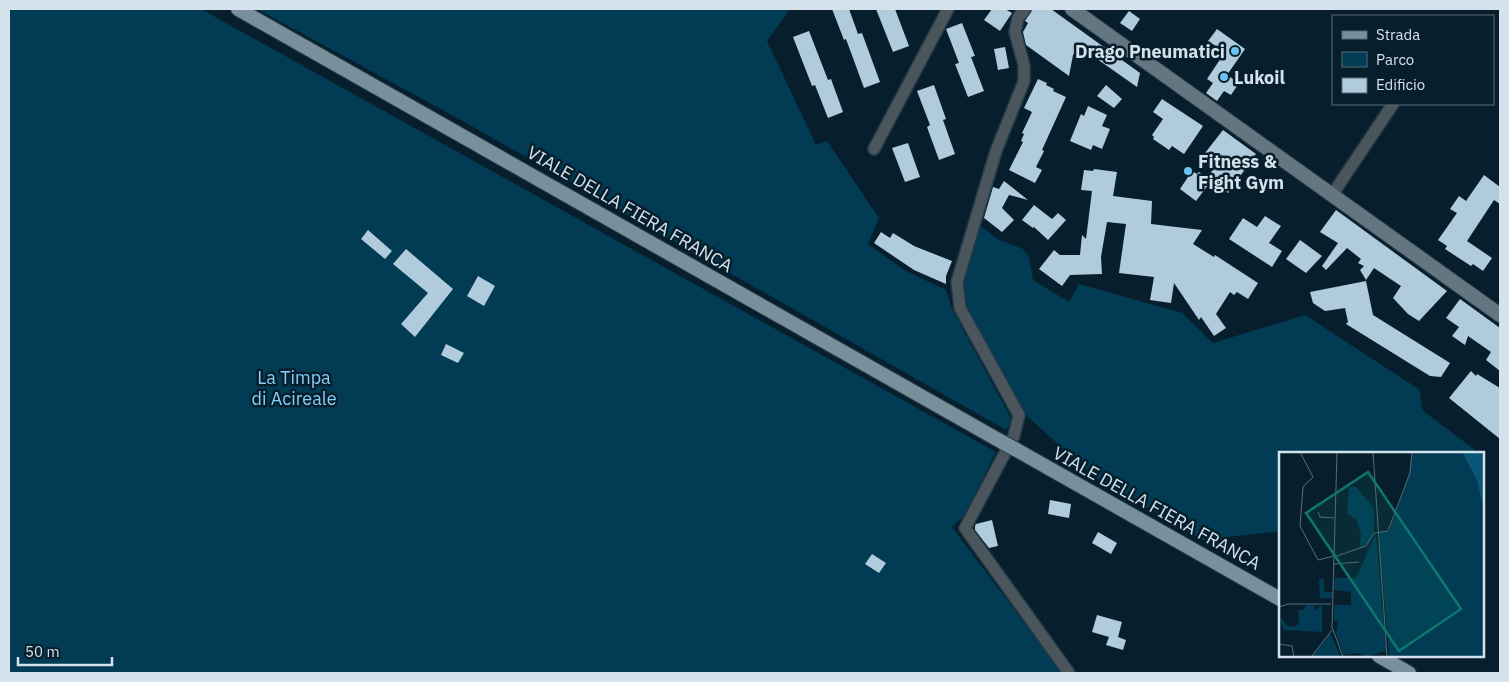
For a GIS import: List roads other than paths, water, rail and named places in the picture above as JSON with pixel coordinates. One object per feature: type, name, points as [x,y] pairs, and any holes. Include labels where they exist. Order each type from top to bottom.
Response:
[{"type":"main road","name":"VIALE DELLA FIERA FRANCA","points":[[238,9],[1279,598]]},
{"type":"main road","points":[[1072,9],[1500,315]]},
{"type":"main road","points":[[1381,657],[1408,673]]},
{"type":"street","points":[[874,149],[948,9]]},
{"type":"street","points":[[1025,9],[1018,18],[1015,32],[1024,65],[1024,81],[996,151],[957,282],[960,308],[1019,415],[1014,436],[965,528],[1069,673]]},
{"type":"street","points":[[1332,195],[1392,105]]},
{"type":"place","name":"Drago Pneumatici","points":[[1235,51]]},
{"type":"place","name":"Lukoil","points":[[1224,77]]},
{"type":"place","name":"Fitness & Fight Gym","points":[[1188,171]]},
{"type":"park label","name":"La Timpa di Acireale","points":[[294,387]]}]
